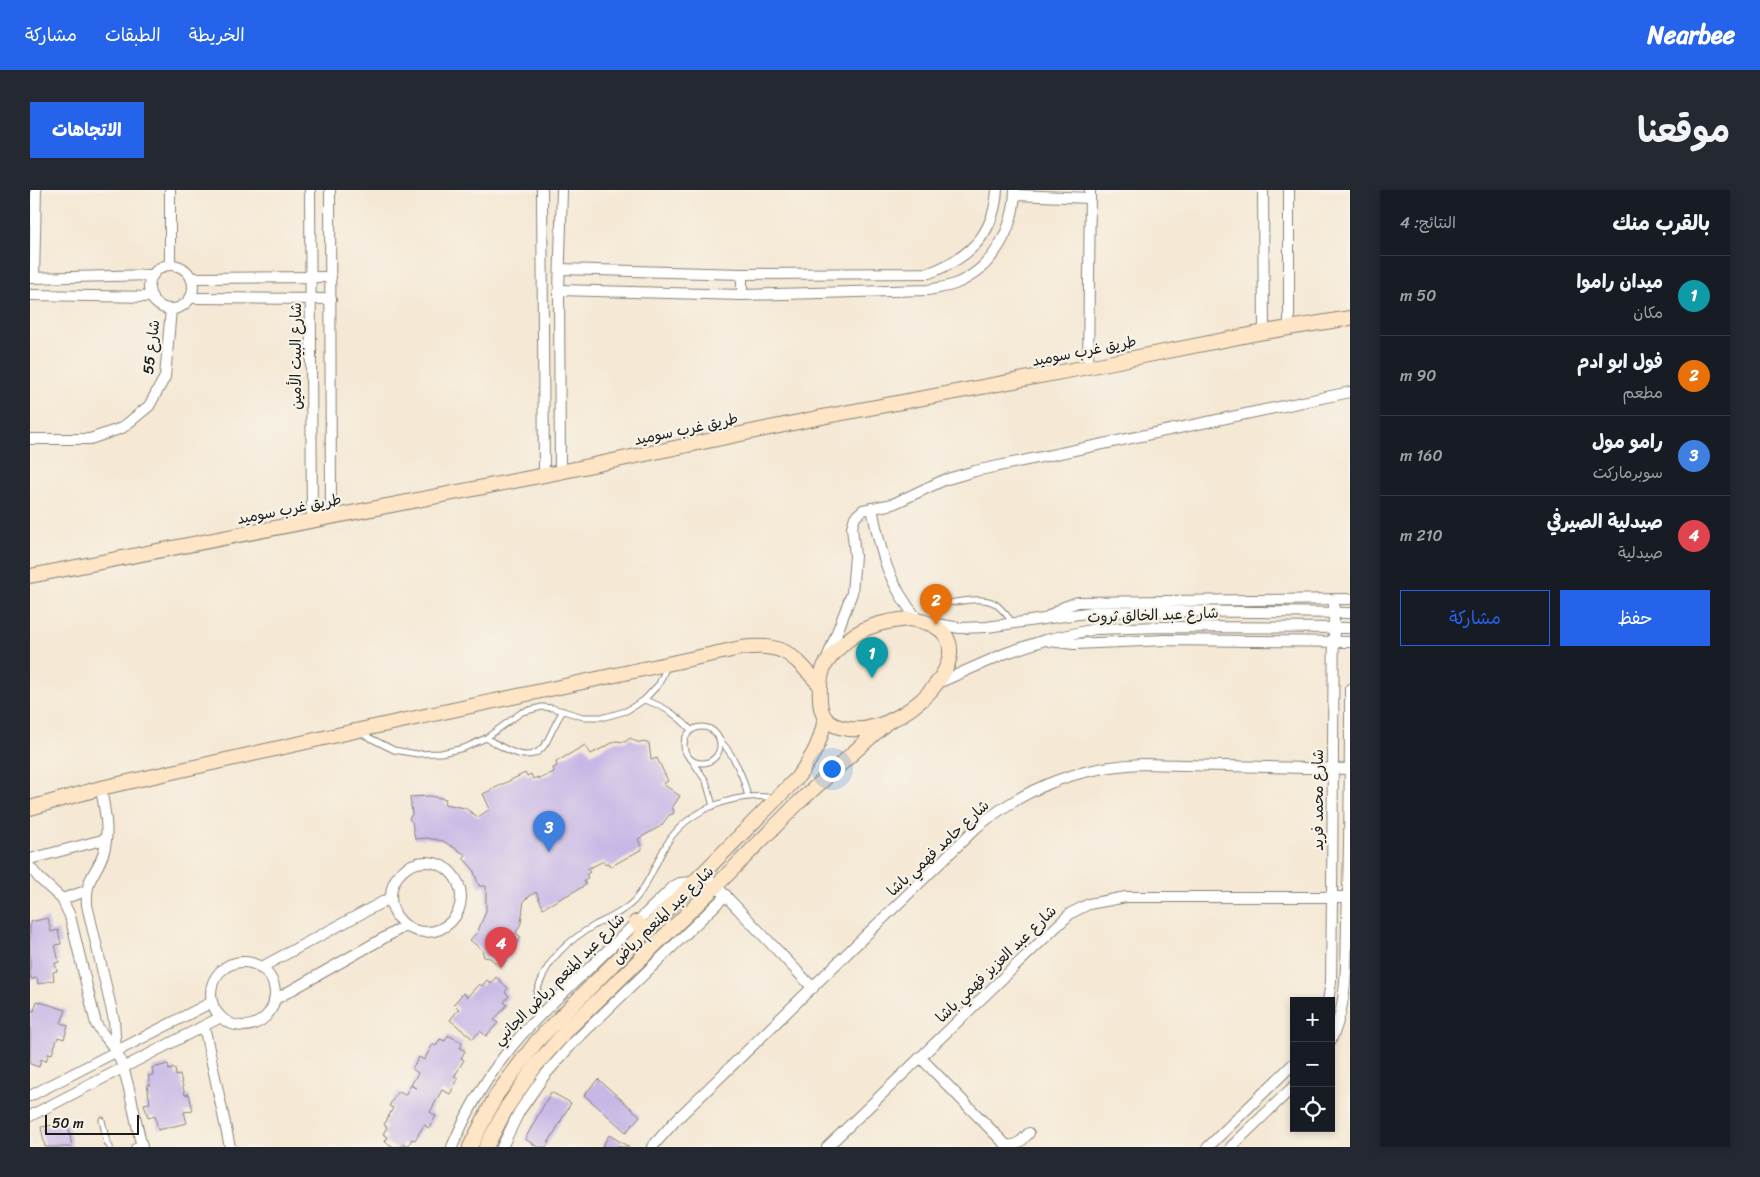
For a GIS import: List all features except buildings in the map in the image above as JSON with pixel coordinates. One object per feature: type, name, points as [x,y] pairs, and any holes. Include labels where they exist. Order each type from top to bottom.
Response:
[{"type":"street","points":[[36,190],[32,278],[152,275]]},
{"type":"street","points":[[170,190],[170,265]]},
{"type":"street","name":"شارع البيت الأمين","points":[[310,190],[312,521]]},
{"type":"street","points":[[330,190],[331,517]]},
{"type":"street","points":[[542,190],[541,280],[544,475]]},
{"type":"street","points":[[560,472],[559,285],[562,190]]},
{"type":"street","points":[[560,269],[742,274],[929,273],[950,266],[968,253],[982,236],[992,217],[997,190]]},
{"type":"street","points":[[1263,190],[1264,332]]},
{"type":"street","points":[[1289,190],[1289,327]]},
{"type":"street","points":[[541,280],[559,285],[742,295],[928,290],[956,283],[980,269],[998,248],[1011,223],[1015,193],[1090,194],[1088,367]]},
{"type":"street","points":[[170,265],[183,268],[192,278],[194,288],[191,298],[182,306],[171,309],[160,306],[152,297],[149,286],[152,275],[160,268],[170,265]]},
{"type":"street","points":[[742,274],[742,295]]},
{"type":"street","points":[[192,278],[330,276]]},
{"type":"street","points":[[30,295],[152,297]]},
{"type":"street","points":[[191,298],[331,299]]},
{"type":"street","name":"شارع 55","points":[[30,439],[90,439],[122,428],[149,406],[165,377],[171,309]]},
{"type":"street","name":"طريق غرب سوميد","points":[[30,576],[560,472],[822,417],[1289,327],[1350,318]]},
{"type":"street","points":[[824,667],[849,639],[865,629],[886,621],[909,619],[925,622],[946,633],[950,650],[945,670],[931,692],[910,710],[884,724],[860,730],[839,728],[825,718],[820,701],[820,685],[824,667],[852,593],[856,556],[853,522],[863,510],[893,504],[944,480],[975,471],[1350,392]]},
{"type":"street","points":[[872,508],[884,563],[898,593],[925,622]]},
{"type":"street","points":[[1041,619],[1078,602],[1350,599]]},
{"type":"street","points":[[1252,613],[1253,600]]},
{"type":"street","name":"شارع محمد فريد","points":[[1329,997],[1331,982],[1334,600]]},
{"type":"street","name":"شارع عبد الخالق ثروت","points":[[925,622],[960,628],[1014,624],[1093,612],[1350,613]]},
{"type":"street","name":"شارع عبد الخالق ثروت","points":[[936,684],[1006,653],[1045,640],[1095,629],[1163,627],[1350,628]]},
{"type":"street","points":[[1045,640],[1074,644],[1165,640],[1350,642]]},
{"type":"street","points":[[30,808],[101,788],[355,731],[540,690],[759,645],[775,647],[789,654],[820,685]]},
{"type":"street","name":"شارع محمد فريد","points":[[1335,1029],[1341,1013],[1344,994],[1348,897],[1350,689]]},
{"type":"street","name":"شارع عبد المنعم رياض","points":[[470,1147],[497,1094],[537,1041],[642,926],[699,877],[797,778],[813,756],[821,737],[825,718]]},
{"type":"street","name":"شارع عبد المنعم رياض","points":[[486,1147],[507,1107],[536,1065],[573,1034],[721,890],[798,802],[884,724]]},
{"type":"street","name":"شارع حامد فهمي باشا","points":[[652,1147],[675,1121],[978,828],[1019,797],[1042,786],[1096,768],[1125,765],[1350,769]]},
{"type":"street","points":[[101,788],[106,818],[106,839],[99,865],[90,877],[86,891],[87,905],[114,1020],[116,1051],[123,1068],[139,1146]]},
{"type":"street","points":[[30,860],[106,839]]},
{"type":"street","points":[[425,862],[436,863],[446,868],[459,885],[461,896],[460,907],[454,917],[447,926],[437,930],[415,931],[405,926],[392,909],[390,898],[396,877],[404,869],[414,864],[425,862]]},
{"type":"street","points":[[30,867],[62,899],[70,916],[96,1024],[104,1038],[116,1051]]},
{"type":"street","points":[[699,877],[721,890],[813,988]]},
{"type":"street","points":[[62,899],[86,891]]},
{"type":"street","name":"شارع عبد العزيز فهمي باشا","points":[[827,1147],[1057,926],[1072,913],[1089,904],[1126,897],[1348,897]]},
{"type":"street","points":[[260,968],[390,898]]},
{"type":"street","points":[[274,1000],[405,926]]},
{"type":"street","name":"شارع عبد المنعم رياض الجانبي","points":[[452,1147],[481,1088],[505,1055],[539,1017],[642,926]]},
{"type":"street","points":[[240,963],[250,963],[267,974],[272,982],[274,1000],[271,1009],[257,1023],[248,1026],[238,1026],[229,1023],[215,1010],[211,991],[214,980],[225,969],[240,963]]},
{"type":"street","points":[[30,1096],[212,1002]]},
{"type":"street","points":[[30,1116],[221,1017]]},
{"type":"street","points":[[204,1026],[230,1147]]},
{"type":"street","points":[[502,1147],[519,1112],[573,1034]]},
{"type":"street","points":[[920,1058],[1006,1145],[1018,1144],[1029,1133]]},
{"type":"street","points":[[1208,1147],[1290,1067]]},
{"type":"street","points":[[1231,1147],[1293,1087]]},
{"type":"lane","points":[[946,603],[981,600],[990,602],[998,606],[1014,624]]},
{"type":"lane","points":[[355,731],[394,750],[417,754],[441,753],[464,748],[486,738],[522,712],[542,707],[553,708],[584,717],[605,717],[626,711],[644,700],[659,684],[669,663]]},
{"type":"lane","points":[[540,690],[542,707]]},
{"type":"lane","points":[[644,700],[672,712],[691,730]]},
{"type":"lane","points":[[486,738],[516,754],[527,755],[538,752],[546,744],[563,711]]},
{"type":"lane","points":[[713,806],[706,781],[684,748],[684,742],[691,730],[704,727],[716,733],[730,751],[738,766],[748,797]]},
{"type":"lane","points":[[691,760],[704,764],[716,758],[719,752],[719,739]]},
{"type":"lane","points":[[539,1017],[536,994],[544,974],[556,955],[571,940],[595,925],[615,916],[632,902],[646,885],[667,843],[683,825],[703,811],[725,802],[748,797],[764,796],[779,798]]},
{"type":"lane","points":[[102,1120],[107,1143],[110,1147]]},
{"type":"place","name":"فول ابو ادم","points":[[936,625]]},
{"type":"place","name":"ميدان راموا","points":[[872,678]]},
{"type":"place","name":"رامو مول","points":[[549,852]]},
{"type":"place","name":"صيدلية الصيرفي","points":[[501,968]]}]
